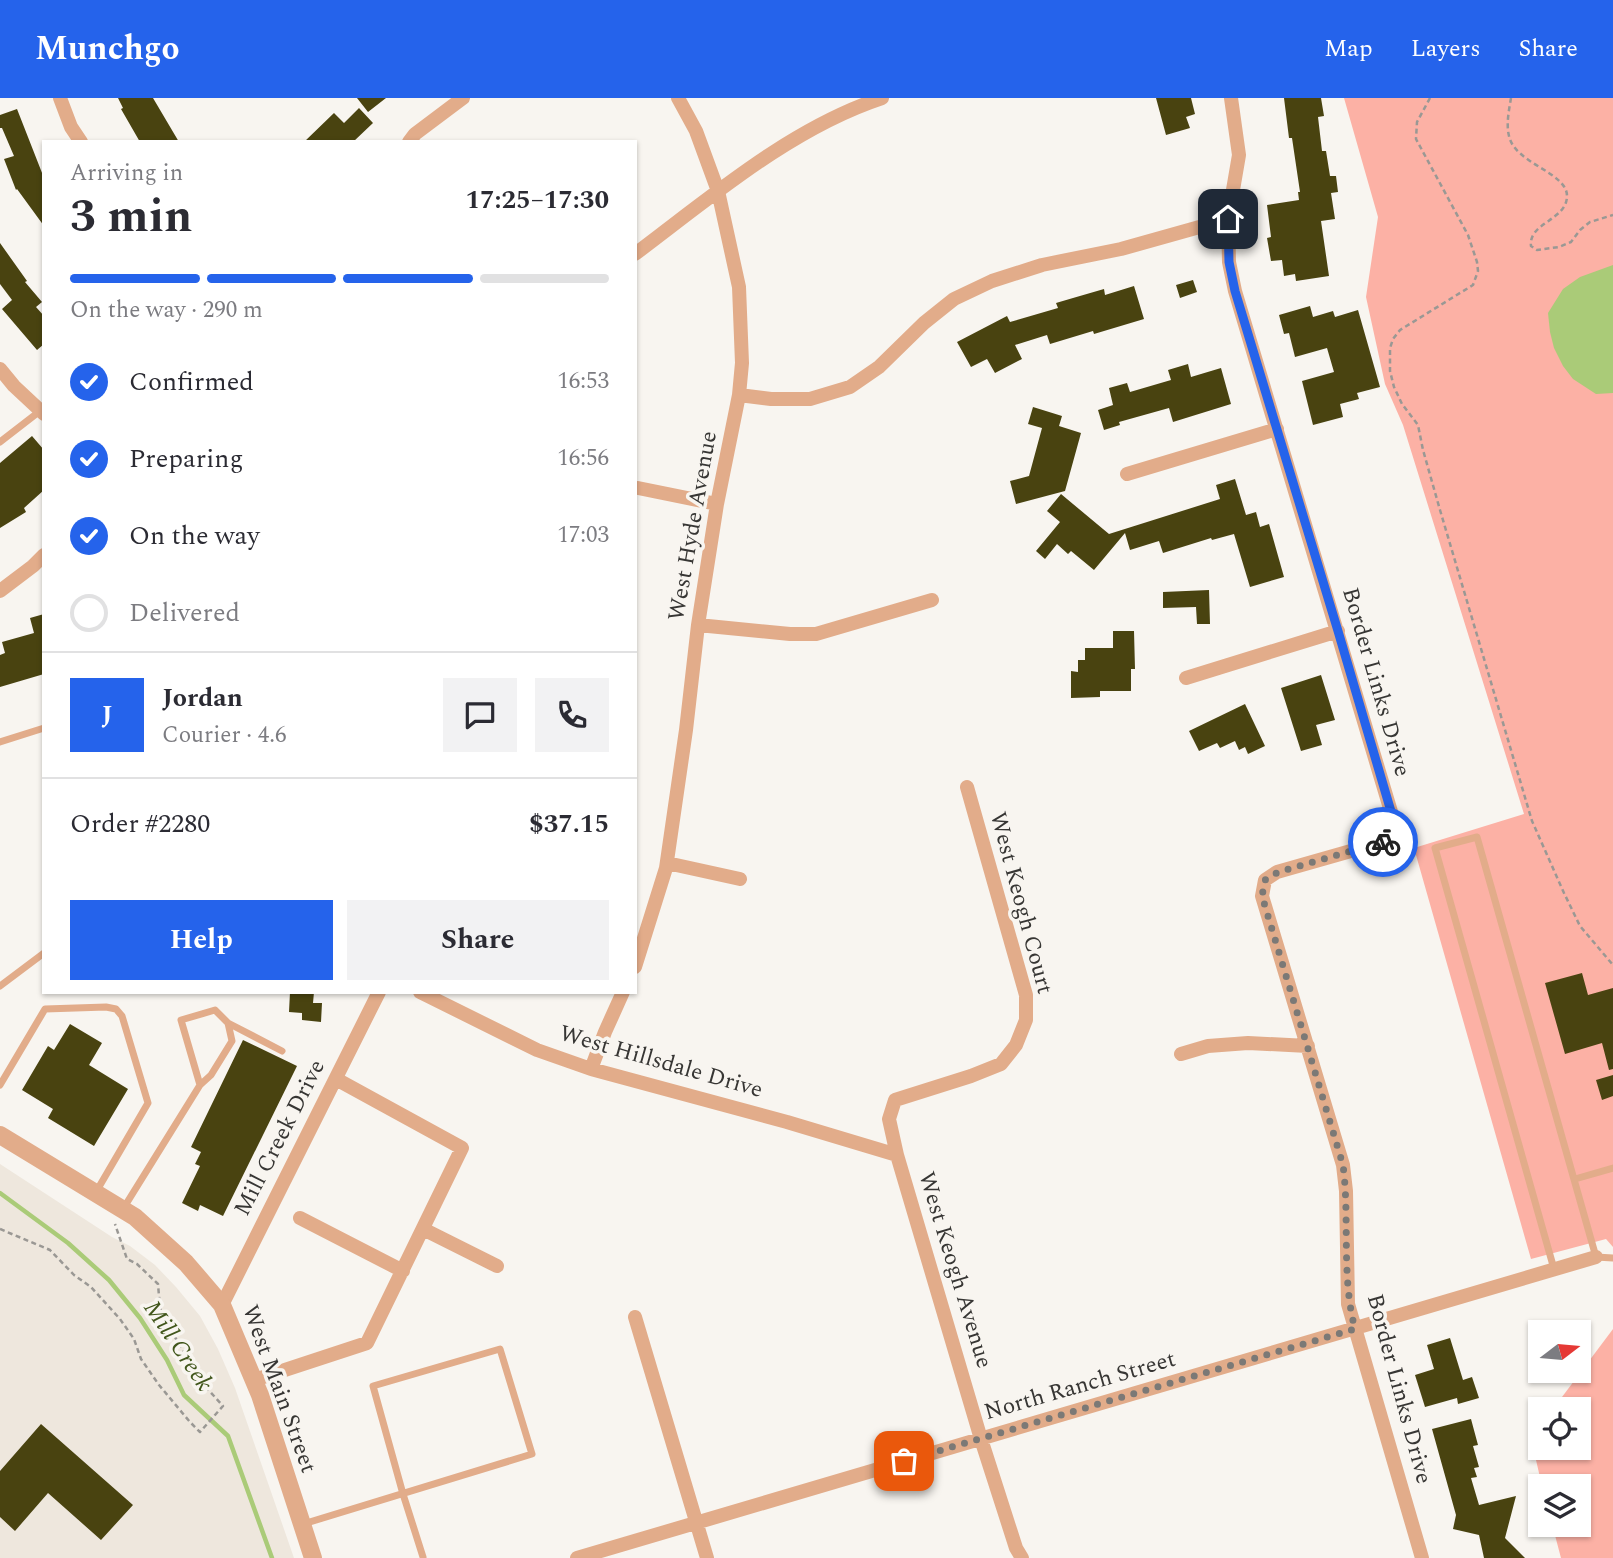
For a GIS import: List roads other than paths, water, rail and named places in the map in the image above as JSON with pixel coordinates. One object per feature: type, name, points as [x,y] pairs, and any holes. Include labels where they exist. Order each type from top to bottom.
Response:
[{"type":"street","points":[[60,98],[71,127],[81,140]]},
{"type":"street","points":[[410,140],[463,98]]},
{"type":"street","name":"West Hyde Avenue","points":[[637,960],[667,863],[698,625],[717,504],[739,395],[742,363],[739,287],[718,191],[696,131],[678,98]]},
{"type":"street","points":[[637,252],[787,143],[857,106],[882,98]]},
{"type":"street","name":"Border Links Drive","points":[[1231,98],[1239,155],[1228,219],[1229,262],[1235,291],[1395,825],[1386,841],[1278,872],[1265,880],[1262,896],[1343,1165],[1349,1304],[1422,1558]]},
{"type":"street","points":[[739,395],[771,399],[810,399],[850,387],[879,367],[924,323],[954,299],[992,281],[1042,265],[1121,249],[1228,219]]},
{"type":"street","points":[[0,369],[42,412]]},
{"type":"street","points":[[1127,474],[1277,429]]},
{"type":"street","points":[[638,488],[717,504]]},
{"type":"street","points":[[0,591],[42,557]]},
{"type":"street","points":[[698,625],[816,634],[932,600]]},
{"type":"street","points":[[1186,678],[1338,631]]},
{"type":"street","name":"West Keogh Court","points":[[897,1155],[889,1119],[895,1100],[1001,1064],[1016,1045],[1027,1020],[1026,996],[967,788]]},
{"type":"street","points":[[667,863],[740,878]]},
{"type":"street","name":"Mill Creek Drive","points":[[222,1305],[378,994]]},
{"type":"street","name":"West Hillsdale Drive","points":[[424,994],[537,1050],[591,1069],[897,1155]]},
{"type":"street","points":[[591,1069],[622,994]]},
{"type":"street","points":[[1181,1054],[1208,1046],[1248,1043],[1308,1046]]},
{"type":"street","points":[[254,1380],[368,1343],[463,1148],[335,1079]]},
{"type":"street","name":"West Main Street","points":[[0,1135],[95,1193],[119,1216],[135,1217],[186,1263],[222,1305],[254,1380],[313,1558]]},
{"type":"street","name":"West Keogh Avenue","points":[[897,1155],[981,1438],[1016,1548],[1022,1558]]},
{"type":"street","points":[[300,1218],[403,1271]]},
{"type":"street","points":[[423,1229],[497,1266]]},
{"type":"street","name":"North Ranch Street","points":[[577,1558],[1596,1257]]},
{"type":"street","points":[[635,1317],[707,1558]]},
{"type":"lane","points":[[0,442],[42,412]]},
{"type":"lane","points":[[0,742],[42,729]]},
{"type":"lane","points":[[1554,1270],[1436,848],[1477,836],[1596,1257],[1613,1258]]},
{"type":"lane","points":[[0,986],[42,954]]},
{"type":"lane","points":[[0,1085],[45,1009],[116,1009],[122,1016],[148,1103],[95,1193]]},
{"type":"lane","points":[[200,1085],[181,1020],[215,1010],[228,1023],[282,1051]]},
{"type":"lane","points":[[119,1216],[200,1085],[211,1075],[232,1041],[228,1023]]},
{"type":"lane","points":[[1575,1179],[1613,1168]]},
{"type":"lane","points":[[302,1525],[403,1494],[532,1454],[500,1349],[373,1386],[403,1494],[423,1557]]},
{"type":"waterway","name":"Mill Creek","points":[[0,1193],[68,1243],[109,1280],[140,1318],[167,1360],[184,1395],[228,1436],[272,1558]]}]
